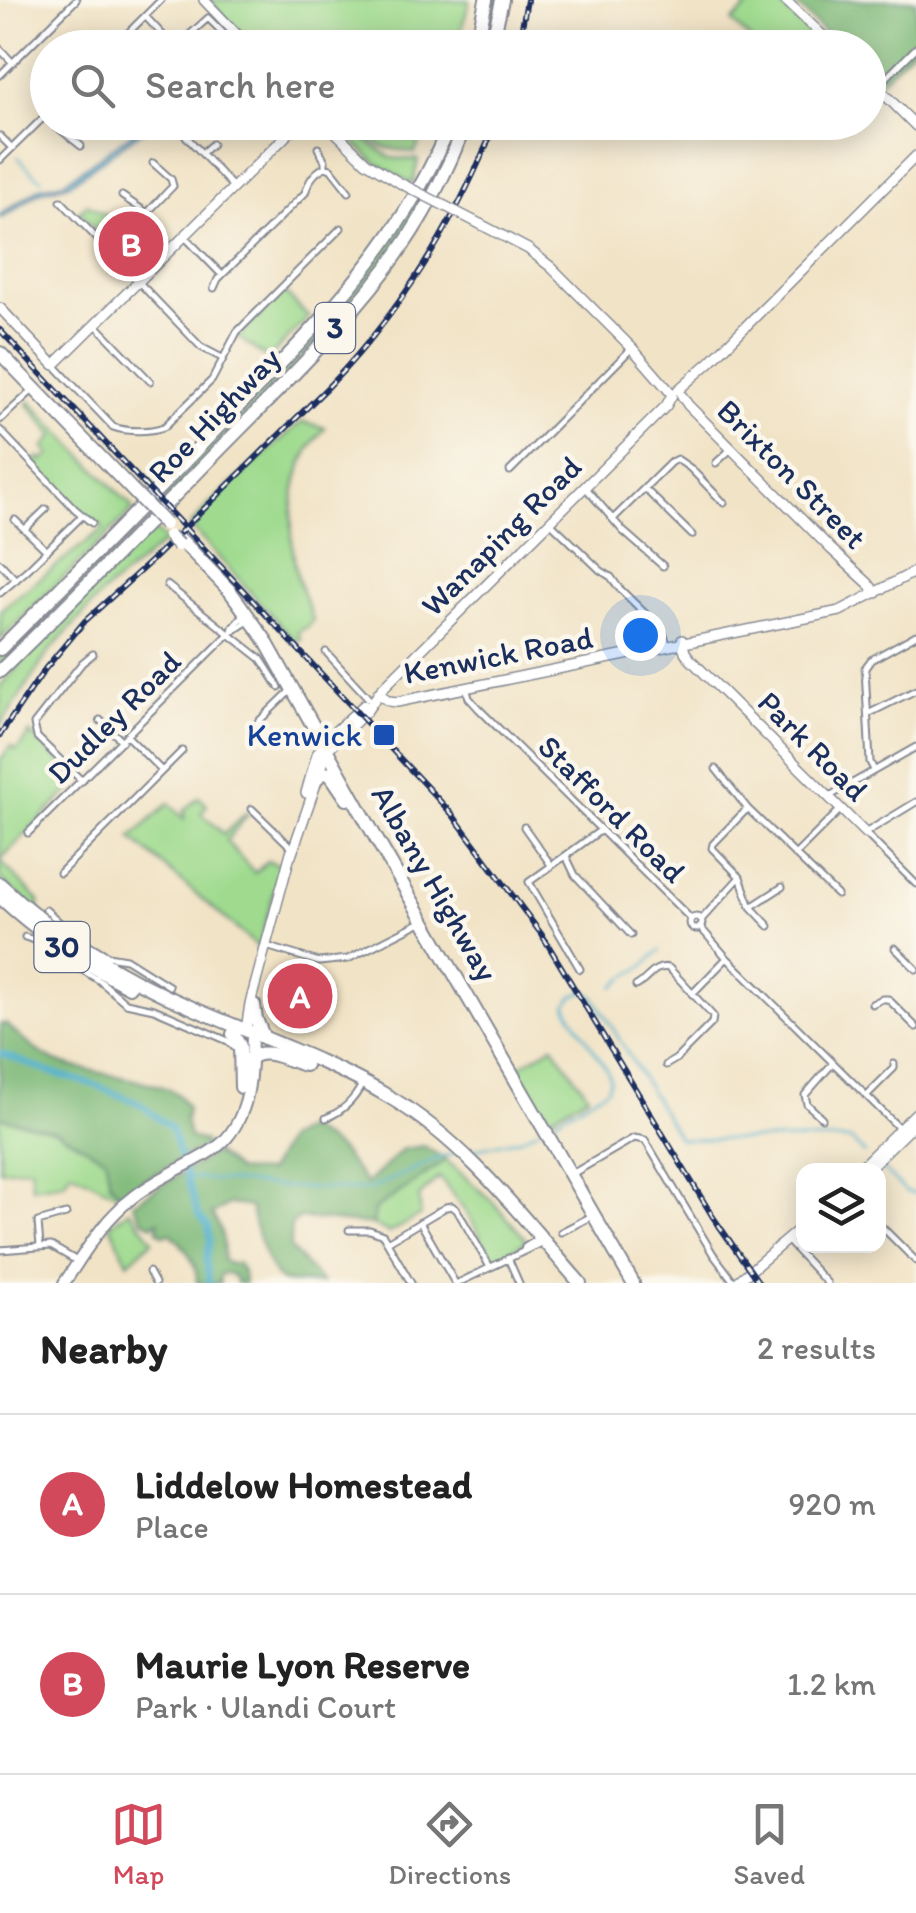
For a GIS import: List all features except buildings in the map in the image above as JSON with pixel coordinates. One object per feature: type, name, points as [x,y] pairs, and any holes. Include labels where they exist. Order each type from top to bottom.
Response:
[{"type":"highway","points":[[480,30],[486,0]]},
{"type":"highway","points":[[495,30],[502,0]]},
{"type":"highway","name":"Roe Highway","points":[[4,645],[74,577],[353,283],[389,237],[442,140]]},
{"type":"highway","name":"Roe Highway","points":[[0,671],[339,324],[387,268],[424,211],[458,140]]},
{"type":"highway","name":"Albany Highway","points":[[0,353],[27,392]]},
{"type":"highway","name":"Albany Highway","points":[[0,364],[239,603],[283,690],[334,737],[422,921]]},
{"type":"highway","name":"Albany Highway","points":[[171,535],[247,621],[305,710],[322,731],[334,737],[352,804],[630,1283]]},
{"type":"highway","points":[[0,682],[79,594]]},
{"type":"highway","points":[[316,778],[328,773],[352,804]]},
{"type":"highway","name":"30","points":[[0,884],[62,936],[164,1005],[249,1036],[357,1087]]},
{"type":"highway","name":"30","points":[[0,898],[86,963],[357,1087],[443,1141],[479,1174],[570,1283]]},
{"type":"highway","points":[[200,1012],[236,1021],[244,1020],[251,1006]]},
{"type":"highway","points":[[238,1081],[240,1046],[256,1019],[251,1006]]},
{"type":"highway","points":[[251,1058],[265,1052],[305,1065]]},
{"type":"highway","name":"30","points":[[536,1243],[580,1283]]},
{"type":"main road","points":[[205,0],[232,30]]},
{"type":"main road","points":[[785,0],[817,30]]},
{"type":"main road","points":[[886,96],[916,126]]},
{"type":"main road","points":[[0,308],[54,365],[282,140]]},
{"type":"main road","name":"Brixton Street","points":[[344,140],[366,162],[400,183],[546,262],[872,593]]},
{"type":"main road","name":"Wanaping Road","points":[[334,737],[369,708],[376,695],[916,156]]},
{"type":"main road","name":"Kenwick Road","points":[[376,695],[395,698],[465,685],[840,608],[916,569]]},
{"type":"main road","name":"Park Road","points":[[682,642],[690,659],[865,833]]},
{"type":"main road","points":[[291,852],[334,737]]},
{"type":"main road","points":[[251,1006],[314,761],[334,737]]},
{"type":"main road","points":[[61,1283],[122,1206],[222,1142],[247,1098],[249,1036]]},
{"type":"main road","points":[[236,1122],[238,1081]]},
{"type":"main road","points":[[873,1163],[916,1112]]},
{"type":"main road","points":[[866,1163],[916,1122]]},
{"type":"main road","points":[[744,1283],[796,1235]]},
{"type":"main road","points":[[736,1283],[796,1238]]},
{"type":"street","points":[[46,30],[76,0]]},
{"type":"street","points":[[131,30],[161,0]]},
{"type":"street","points":[[145,16],[158,30]]},
{"type":"street","points":[[195,30],[208,18],[220,30]]},
{"type":"street","points":[[0,76],[30,46]]},
{"type":"street","points":[[886,78],[916,48]]},
{"type":"street","points":[[0,49],[13,63]]},
{"type":"street","points":[[0,160],[30,132]]},
{"type":"street","points":[[0,136],[12,148]]},
{"type":"street","points":[[74,140],[81,146]]},
{"type":"street","points":[[189,140],[234,188]]},
{"type":"street","points":[[202,154],[212,144]]},
{"type":"street","points":[[318,148],[325,167]]},
{"type":"street","points":[[153,163],[173,186],[147,213],[142,224],[168,252]]},
{"type":"street","points":[[325,167],[332,169],[349,192]]},
{"type":"street","points":[[214,288],[305,194],[312,177],[325,167]]},
{"type":"street","points":[[122,196],[147,213]]},
{"type":"street","points":[[61,200],[200,348],[223,358]]},
{"type":"street","points":[[54,365],[110,425],[120,430],[158,430],[210,383],[237,332],[341,228]]},
{"type":"street","points":[[185,236],[222,276]]},
{"type":"street","points":[[96,324],[150,381]]},
{"type":"street","points":[[510,471],[632,348]]},
{"type":"street","points":[[0,420],[27,392]]},
{"type":"street","points":[[0,430],[92,523]]},
{"type":"street","points":[[716,462],[732,448]]},
{"type":"street","points":[[613,519],[674,460],[683,462],[724,503]]},
{"type":"street","points":[[700,479],[708,471]]},
{"type":"street","points":[[584,488],[642,550],[663,566]]},
{"type":"street","points":[[645,488],[692,535]]},
{"type":"street","points":[[24,529],[46,508]]},
{"type":"street","points":[[0,593],[82,516]]},
{"type":"street","points":[[15,520],[47,550]]},
{"type":"street","points":[[551,520],[660,630],[666,645]]},
{"type":"street","points":[[0,563],[16,580]]},
{"type":"street","points":[[167,585],[261,659],[283,690],[255,725]]},
{"type":"street","name":"Dudley Road","points":[[28,834],[230,633],[247,621]]},
{"type":"street","points":[[874,770],[870,762],[866,668],[868,663],[916,635]]},
{"type":"street","points":[[326,652],[362,690],[376,695]]},
{"type":"street","points":[[82,781],[37,737],[34,724],[93,654]]},
{"type":"street","name":"Stafford Road","points":[[465,685],[479,709],[691,919],[692,928],[700,923],[727,958],[902,1131]]},
{"type":"street","points":[[868,714],[916,690]]},
{"type":"street","points":[[100,720],[162,771]]},
{"type":"street","points":[[828,797],[916,747]]},
{"type":"street","points":[[60,873],[182,751]]},
{"type":"street","points":[[716,769],[748,809],[837,895]]},
{"type":"street","points":[[865,833],[916,802]]},
{"type":"street","points":[[252,809],[291,852]]},
{"type":"street","points":[[748,809],[712,848],[740,877],[751,906],[769,926]]},
{"type":"street","points":[[795,855],[841,809]]},
{"type":"street","points":[[524,827],[551,865]]},
{"type":"street","points":[[580,968],[530,882],[601,830]]},
{"type":"street","name":"Park Road","points":[[865,833],[916,884]]},
{"type":"street","points":[[566,856],[575,875],[631,935]]},
{"type":"street","points":[[700,923],[740,877]]},
{"type":"street","points":[[751,906],[782,888]]},
{"type":"street","points":[[46,910],[91,946],[126,960],[133,985],[154,1010],[228,1041],[235,1048],[238,1081]]},
{"type":"street","points":[[266,946],[319,962],[348,960],[422,921]]},
{"type":"street","points":[[25,937],[97,979],[168,986]]},
{"type":"street","points":[[894,948],[916,969]]},
{"type":"street","points":[[692,994],[727,958]]},
{"type":"street","points":[[636,986],[657,968],[669,968],[710,1012],[712,1023],[676,1060],[666,1065]]},
{"type":"street","points":[[872,1004],[888,999],[916,1027]]},
{"type":"street","points":[[822,1118],[807,1104],[804,1094],[834,1063]]},
{"type":"street","points":[[866,1096],[894,1064]]},
{"type":"street","points":[[326,1118],[344,1110],[357,1087]]},
{"type":"street","points":[[569,1176],[634,1138],[645,1140],[736,1283]]},
{"type":"street","points":[[387,1242],[446,1207],[454,1207],[490,1268]]},
{"type":"street","points":[[40,1248],[38,1222],[66,1214]]},
{"type":"street","points":[[561,1232],[592,1216]]},
{"type":"street","points":[[420,1222],[456,1283],[536,1243]]},
{"type":"street","points":[[349,1230],[375,1230],[383,1235],[411,1283]]},
{"type":"street","points":[[886,1231],[916,1261]]},
{"type":"street","points":[[789,1243],[828,1283]]},
{"type":"street","points":[[0,1250],[56,1248],[77,1261]]},
{"type":"street","points":[[508,1258],[519,1281]]},
{"type":"street","points":[[150,1272],[154,1283]]},
{"type":"green space","points":[[209,0],[470,0],[461,30],[238,30]]},
{"type":"green space","points":[[748,0],[776,0],[807,30],[740,30],[732,22],[751,4]]},
{"type":"green space","points":[[791,0],[916,0],[916,45],[886,75],[886,30],[822,30]]},
{"type":"green space","points":[[351,140],[366,140],[391,158],[418,160],[413,184],[376,163]]},
{"type":"green space","points":[[372,140],[420,140],[415,153],[384,147]]},
{"type":"green space","points":[[417,195],[427,200],[338,319],[166,500],[159,493],[321,325]]},
{"type":"green space","points":[[87,204],[145,237],[160,253],[137,273],[79,212]]},
{"type":"green space","points":[[284,292],[309,317],[268,359],[238,337]]},
{"type":"green space","points":[[30,401],[132,511],[0,640],[0,610],[103,529],[33,462],[39,457],[43,461],[50,454],[44,447],[54,436],[28,404]]},
{"type":"green space","points":[[303,422],[325,428],[304,459],[294,497],[294,557],[313,620],[298,632],[301,640],[295,641],[190,526]]},
{"type":"green space","points":[[139,514],[145,521],[0,666],[0,653]]},
{"type":"green space","points":[[150,526],[166,541],[103,593],[48,653],[0,726],[0,686]]},
{"type":"green space","points":[[30,733],[77,779],[1,859],[39,901],[39,913],[0,879],[0,760],[11,746],[16,750]]},
{"type":"green space","points":[[199,797],[207,805],[201,813],[224,834],[248,814],[226,841],[255,873],[267,861],[281,865],[259,948],[131,838],[169,803],[184,819],[184,810]]},
{"type":"green space","points":[[0,1024],[6,1024],[56,1061],[139,1081],[178,1095],[187,1108],[189,1137],[204,1141],[205,1146],[138,1183],[123,1196],[110,1183],[105,1158],[56,1131],[0,1117]]},
{"type":"green space","points":[[553,1046],[588,1095],[545,1120],[515,1069]]},
{"type":"green space","points":[[0,1088],[79,1106],[166,1168],[134,1188],[115,1193],[71,1171],[64,1182],[32,1187],[30,1167],[0,1170]]},
{"type":"green space","points":[[306,1128],[340,1150],[366,1184],[403,1149],[424,1146],[446,1160],[374,1210],[373,1225],[299,1218],[291,1225],[290,1248],[322,1283],[286,1282],[276,1276],[250,1207],[230,1204],[212,1214],[222,1236],[223,1260],[237,1263],[244,1283],[236,1283],[236,1278],[228,1273],[221,1274],[220,1283],[197,1283],[195,1268],[185,1249],[170,1233],[158,1231],[158,1221],[153,1225],[142,1220],[133,1203],[215,1153],[237,1171],[268,1172],[286,1140]]},
{"type":"green space","points":[[446,1160],[491,1200],[525,1242],[494,1261],[470,1218],[439,1177],[419,1197],[421,1215],[389,1233],[373,1225],[374,1210]]},
{"type":"green space","points":[[129,1210],[153,1240],[128,1263],[110,1225]]},
{"type":"water","points":[[122,140],[130,140],[72,182],[42,191],[0,218],[41,187],[64,182]]},
{"type":"waterway","points":[[18,157],[42,179]]},
{"type":"waterway","points":[[614,987],[660,950]]},
{"type":"waterway","points":[[546,1125],[607,1089],[610,1079],[567,1005],[572,997],[585,991],[594,997],[679,1139],[851,1140],[865,1154]]},
{"type":"waterway","points":[[0,1053],[140,1104],[171,1128],[198,1214],[208,1226],[209,1283]]},
{"type":"waterway","points":[[466,1151],[520,1139],[539,1129]]},
{"type":"waterway","points":[[186,1177],[368,1190],[454,1154]]},
{"type":"waterway","points":[[886,1173],[906,1192],[916,1194]]},
{"type":"railway","points":[[521,30],[527,0]]},
{"type":"railway","points":[[0,735],[45,669],[85,621],[151,561],[355,358],[425,263],[488,140]]},
{"type":"railway","points":[[0,330],[452,814],[542,935],[713,1217],[759,1283]]},
{"type":"place","name":"Maurie Lyon Reserve","points":[[131,244]]},
{"type":"place","name":"Kenwick","points":[[384,735]]},
{"type":"place","name":"Liddelow Homestead","points":[[300,996]]}]
